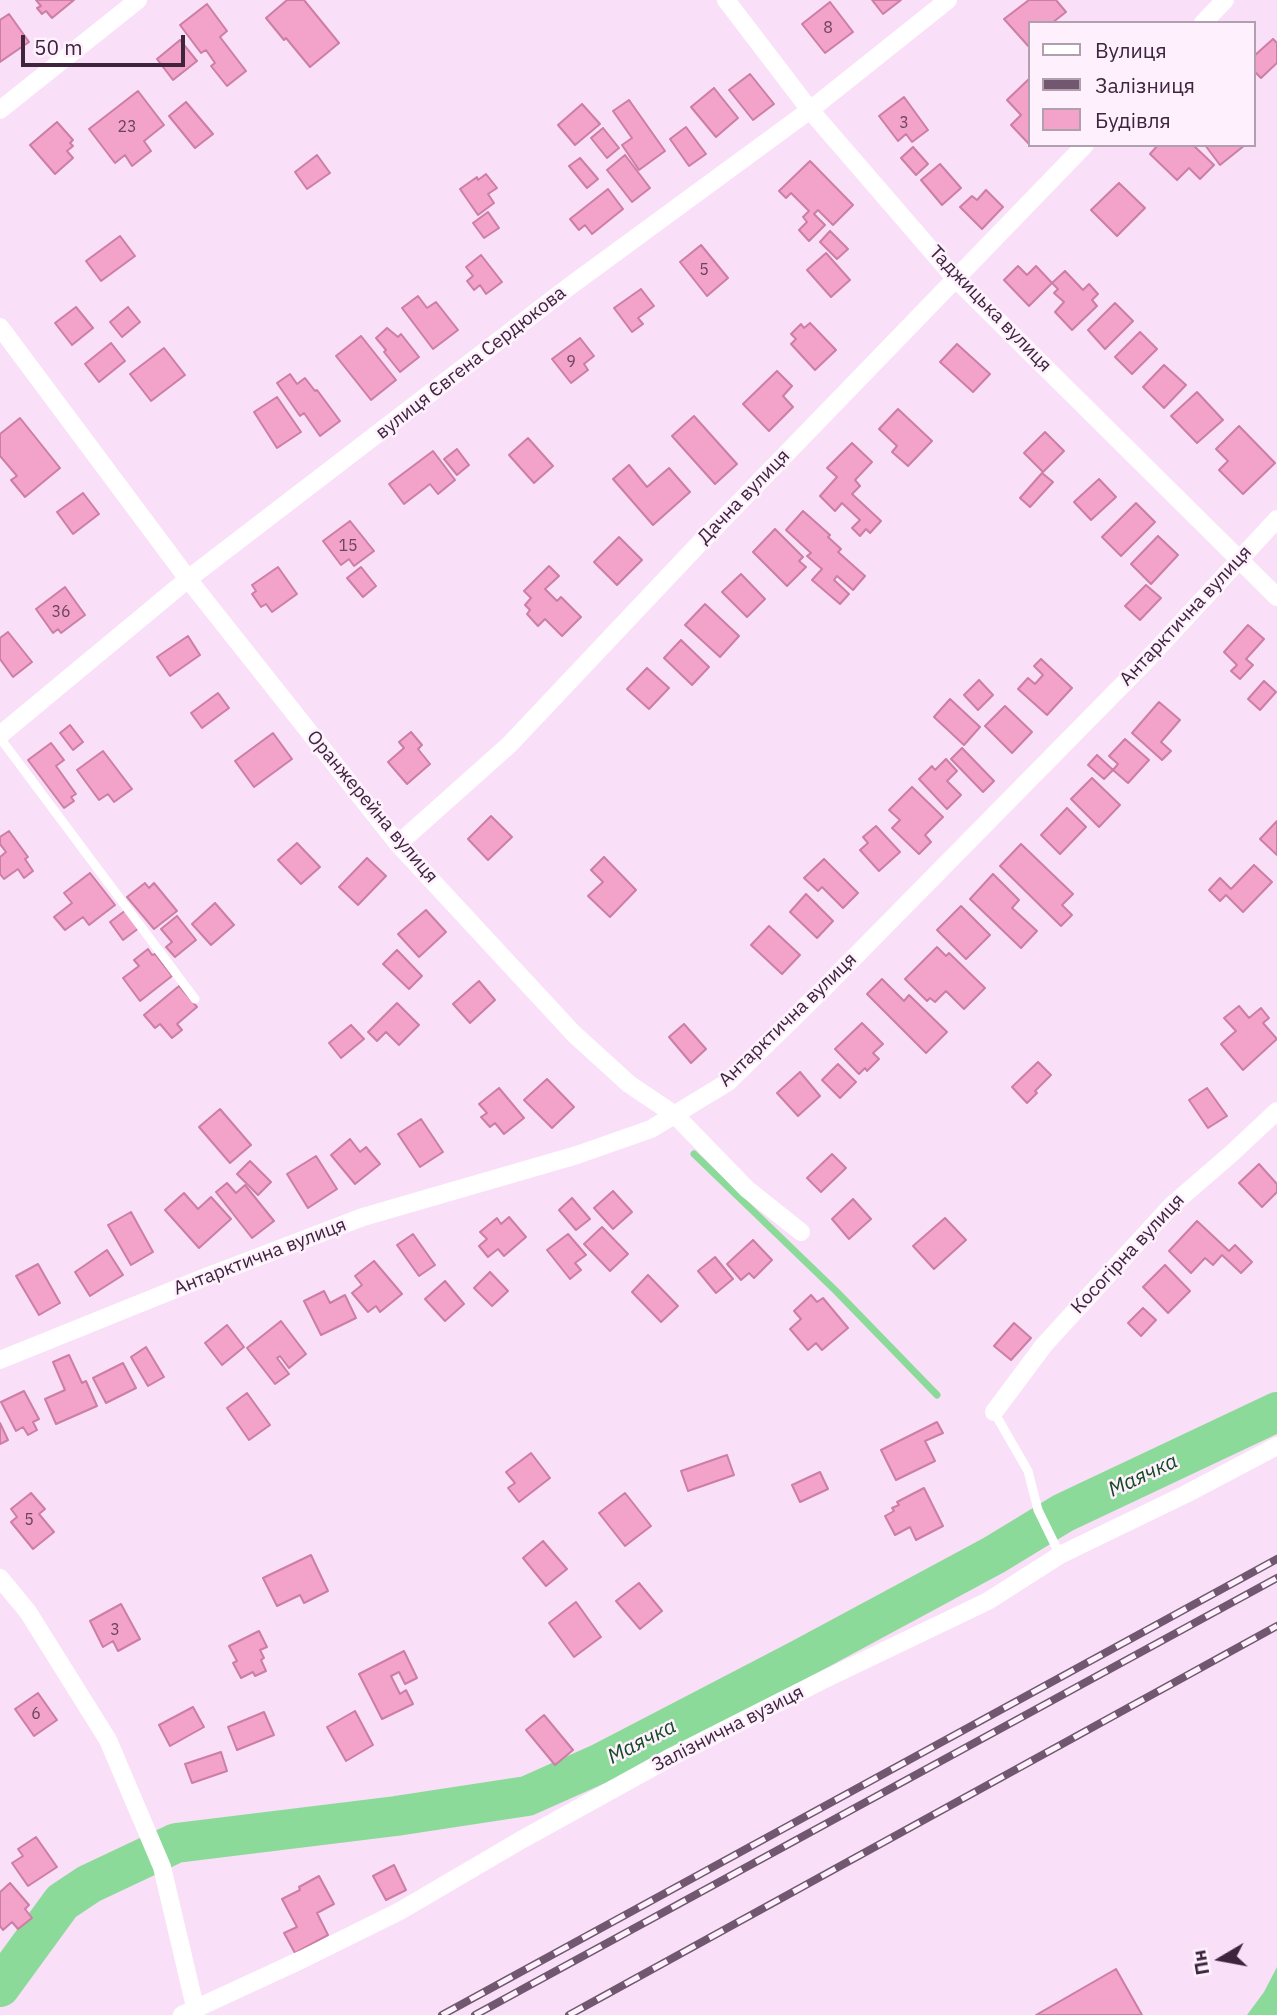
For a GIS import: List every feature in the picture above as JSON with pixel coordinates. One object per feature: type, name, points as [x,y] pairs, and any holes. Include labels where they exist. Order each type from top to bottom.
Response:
[{"type":"street","points":[[0,110],[138,0]]},
{"type":"street","name":"Таджицька вулиця","points":[[726,0],[810,110],[956,279],[1277,597]]},
{"type":"street","name":"вулиця Євгена Сердюкова","points":[[0,736],[188,579],[570,286],[810,110],[948,0]]},
{"type":"street","points":[[1205,21],[1225,0]]},
{"type":"street","name":"Дачна вулиця","points":[[398,844],[509,745],[696,547],[1083,147]]},
{"type":"street","name":"Оранжерейна вулиця","points":[[0,327],[188,579],[398,844],[574,1034],[629,1084],[676,1115],[747,1189],[801,1232]]},
{"type":"street","name":"Антарктична вулиця","points":[[0,1360],[363,1217],[577,1156],[651,1129],[728,1082],[1145,662],[1277,519]]},
{"type":"street","name":"Косогірна вулиця","points":[[994,1412],[1044,1345],[1172,1205],[1277,1111]]},
{"type":"street","name":"Залізнична вузиця","points":[[188,2011],[400,1912],[521,1840],[673,1756],[988,1601],[1057,1548],[1186,1494],[1277,1446]]},
{"type":"street","points":[[0,1578],[27,1612],[108,1740],[162,1867],[188,2011]]},
{"type":"lane","points":[[0,736],[195,999]]},
{"type":"lane","points":[[994,1412],[1028,1471],[1038,1510],[1057,1548]]},
{"type":"shaded area","points":[[1277,1967],[1277,2015],[1247,2015],[1264,1992]]},
{"type":"building","points":[[36,0],[74,0],[52,18],[46,11],[42,14],[37,8],[41,6]]},
{"type":"building","points":[[287,0],[304,0],[339,43],[310,67],[266,18]]},
{"type":"building","points":[[872,0],[901,0],[883,14]]},
{"type":"building","points":[[1029,0],[1056,0],[1066,12],[1055,21],[1028,21],[1028,46],[1004,19]]},
{"type":"building","points":[[830,2],[853,32],[825,53],[802,24]]},
{"type":"building","points":[[207,4],[227,31],[220,37],[246,71],[227,86],[211,66],[215,63],[206,50],[201,53],[180,25]]},
{"type":"building","points":[[9,14],[29,42],[0,62],[0,20]]},
{"type":"building","points":[[1273,39],[1277,43],[1277,63],[1261,78],[1256,73],[1256,54]]},
{"type":"building","points":[[180,40],[197,61],[173,80],[157,59]]},
{"type":"building","points":[[750,74],[774,104],[753,120],[729,90]]},
{"type":"building","points":[[1028,80],[1028,143],[1011,125],[1021,115],[1007,100]]},
{"type":"building","points":[[714,88],[738,118],[716,137],[691,107]]},
{"type":"building","points":[[138,91],[164,125],[144,141],[151,151],[132,166],[125,155],[115,163],[89,129]]},
{"type":"building","points":[[904,97],[928,130],[912,142],[906,134],[898,141],[879,116]]},
{"type":"building","points":[[629,100],[665,151],[639,170],[622,145],[632,138],[613,111]]},
{"type":"building","points":[[186,102],[213,134],[195,148],[169,116]]},
{"type":"building","points":[[582,104],[600,124],[575,145],[558,125]]},
{"type":"building","points":[[57,122],[73,140],[70,143],[73,146],[67,151],[73,158],[55,174],[30,145]]},
{"type":"building","points":[[686,127],[706,154],[689,166],[670,139]]},
{"type":"building","points":[[603,128],[619,148],[607,158],[591,138]]},
{"type":"building","points":[[913,147],[928,164],[916,175],[901,158]]},
{"type":"building","points":[[1156,147],[1195,147],[1214,165],[1200,179],[1189,168],[1177,180],[1150,154]]},
{"type":"building","points":[[1206,147],[1242,147],[1220,165]]},
{"type":"building","points":[[317,155],[330,173],[307,189],[295,172]]},
{"type":"building","points":[[625,155],[650,188],[632,202],[607,170]]},
{"type":"building","points":[[580,158],[598,179],[587,188],[569,166]]},
{"type":"building","points":[[810,161],[853,205],[833,225],[818,210],[814,214],[825,225],[809,241],[799,230],[807,222],[803,217],[809,211],[791,193],[786,198],[779,191]]},
{"type":"building","points":[[940,164],[961,188],[942,205],[921,180]]},
{"type":"building","points":[[486,174],[497,188],[488,194],[494,203],[478,215],[460,189]]},
{"type":"building","points":[[1119,183],[1145,208],[1117,236],[1091,210]]},
{"type":"building","points":[[608,189],[623,209],[592,234],[585,225],[579,230],[570,219]]},
{"type":"building","points":[[986,190],[1003,207],[982,229],[960,207],[972,196],[977,200]]},
{"type":"building","points":[[488,212],[499,228],[484,238],[473,223]]},
{"type":"building","points":[[830,231],[848,249],[837,259],[820,242]]},
{"type":"building","points":[[120,236],[135,256],[101,281],[86,261]]},
{"type":"building","points":[[701,245],[728,278],[707,296],[680,262]]},
{"type":"building","points":[[826,253],[850,280],[831,297],[807,270]]},
{"type":"building","points":[[481,255],[502,282],[486,294],[480,285],[474,290],[467,281],[473,276],[466,267]]},
{"type":"building","points":[[1018,266],[1027,275],[1036,266],[1052,283],[1029,306],[1004,280]]},
{"type":"building","points":[[1065,271],[1083,290],[1089,284],[1098,294],[1092,300],[1097,306],[1072,330],[1055,312],[1064,302],[1054,293],[1058,289],[1052,283]]},
{"type":"building","points":[[641,289],[654,306],[638,318],[643,324],[632,332],[614,308]]},
{"type":"building","points":[[418,296],[427,308],[436,302],[458,330],[433,349],[402,308]]},
{"type":"building","points":[[1115,303],[1133,321],[1105,349],[1088,330]]},
{"type":"building","points":[[76,307],[93,328],[72,345],[55,323]]},
{"type":"building","points":[[128,307],[140,322],[122,337],[110,322]]},
{"type":"building","points":[[810,323],[836,350],[815,370],[791,344],[796,339],[791,334],[801,324],[804,328]]},
{"type":"building","points":[[387,328],[398,337],[401,334],[419,357],[400,372],[376,338]]},
{"type":"building","points":[[1140,332],[1157,349],[1132,374],[1115,357]]},
{"type":"building","points":[[361,336],[396,380],[371,400],[336,356]]},
{"type":"building","points":[[580,338],[594,356],[584,364],[588,370],[571,383],[552,359]]},
{"type":"building","points":[[111,343],[125,361],[99,382],[85,364]]},
{"type":"building","points":[[957,344],[990,374],[973,392],[940,362]]},
{"type":"building","points":[[164,348],[185,375],[151,401],[130,374]]},
{"type":"building","points":[[1164,365],[1186,385],[1164,408],[1143,387]]},
{"type":"building","points":[[777,371],[792,386],[783,396],[793,407],[769,431],[743,404]]},
{"type":"building","points":[[290,374],[297,384],[305,378],[340,421],[320,436],[304,413],[300,416],[277,383]]},
{"type":"building","points":[[1197,392],[1223,420],[1197,443],[1171,416]]},
{"type":"building","points":[[277,397],[301,432],[277,448],[254,412]]},
{"type":"building","points":[[898,409],[932,441],[908,466],[892,452],[897,446],[879,429]]},
{"type":"building","points":[[694,416],[737,464],[715,484],[672,436]]},
{"type":"building","points":[[20,418],[60,468],[25,497],[11,480],[17,476],[0,456],[0,434]]},
{"type":"building","points":[[1239,426],[1275,463],[1243,494],[1219,470],[1228,461],[1216,449]]},
{"type":"building","points":[[1045,432],[1064,451],[1043,472],[1024,453]]},
{"type":"building","points":[[528,438],[553,466],[534,483],[509,455]]},
{"type":"building","points":[[852,443],[872,462],[855,480],[860,486],[852,494],[881,521],[870,533],[866,529],[860,536],[852,528],[860,520],[842,503],[835,511],[820,496],[837,477],[827,468]]},
{"type":"building","points":[[457,449],[469,465],[457,475],[444,459]]},
{"type":"building","points":[[433,451],[455,480],[438,494],[430,484],[404,504],[389,484]]},
{"type":"building","points":[[629,465],[647,487],[669,468],[690,492],[653,525],[613,479]]},
{"type":"building","points":[[1042,473],[1053,482],[1030,507],[1020,498]]},
{"type":"building","points":[[1099,479],[1116,497],[1091,520],[1074,502]]},
{"type":"building","points":[[83,493],[99,514],[73,534],[57,512]]},
{"type":"building","points":[[1136,503],[1155,522],[1121,556],[1102,537]]},
{"type":"building","points":[[803,511],[830,535],[828,537],[841,549],[838,552],[865,576],[853,590],[837,576],[834,580],[849,594],[840,604],[812,580],[822,569],[807,556],[811,553],[786,530]]},
{"type":"building","points":[[350,521],[374,551],[354,566],[349,559],[341,565],[323,541]]},
{"type":"building","points":[[775,529],[803,557],[799,561],[806,567],[787,586],[753,552]]},
{"type":"building","points":[[1158,536],[1178,555],[1151,584],[1131,564]]},
{"type":"building","points":[[619,537],[642,560],[617,585],[594,562]]},
{"type":"building","points":[[549,566],[559,576],[545,589],[557,601],[561,597],[581,617],[562,636],[545,619],[538,626],[527,614],[530,610],[525,605],[531,598],[524,591]]},
{"type":"building","points":[[278,567],[297,594],[272,612],[266,604],[261,607],[252,594],[256,591],[252,585]]},
{"type":"building","points":[[361,567],[376,586],[363,597],[347,578]]},
{"type":"building","points":[[741,574],[765,599],[747,617],[722,592]]},
{"type":"building","points":[[1146,585],[1161,598],[1140,620],[1125,606]]},
{"type":"building","points":[[65,587],[85,615],[61,633],[58,629],[53,633],[36,609]]},
{"type":"building","points":[[705,604],[739,636],[720,657],[685,625]]},
{"type":"building","points":[[1248,625],[1264,639],[1246,659],[1253,665],[1240,679],[1231,671],[1237,665],[1224,652]]},
{"type":"building","points":[[8,632],[32,662],[13,677],[0,659],[0,638]]},
{"type":"building","points":[[188,636],[200,655],[170,676],[157,657]]},
{"type":"building","points":[[681,640],[709,667],[692,685],[664,658]]},
{"type":"building","points":[[1041,659],[1072,688],[1047,715],[1018,689],[1028,678],[1035,684],[1043,675],[1034,666]]},
{"type":"building","points":[[647,668],[669,688],[649,709],[627,689]]},
{"type":"building","points":[[979,680],[993,695],[978,710],[964,695]]},
{"type":"building","points":[[1264,681],[1276,692],[1260,710],[1248,699]]},
{"type":"building","points":[[218,693],[229,708],[202,728],[191,713]]},
{"type":"building","points":[[950,699],[980,727],[964,745],[934,717]]},
{"type":"building","points":[[1159,702],[1180,720],[1161,742],[1171,751],[1162,760],[1132,733]]},
{"type":"building","points":[[1005,706],[1032,732],[1012,753],[985,726]]},
{"type":"building","points":[[70,725],[83,742],[73,750],[60,733]]},
{"type":"building","points":[[411,732],[422,745],[418,749],[430,764],[407,784],[388,762],[404,748],[399,742]]},
{"type":"building","points":[[273,733],[292,759],[254,787],[235,761]]},
{"type":"building","points":[[1125,739],[1149,760],[1128,783],[1113,770],[1118,764],[1109,756]]},
{"type":"building","points":[[51,743],[64,760],[56,766],[76,794],[71,797],[74,801],[64,808],[28,760]]},
{"type":"building","points":[[962,748],[994,781],[983,792],[951,759]]},
{"type":"building","points":[[103,751],[132,789],[114,802],[108,794],[99,800],[77,770]]},
{"type":"building","points":[[1097,755],[1113,770],[1104,779],[1088,765]]},
{"type":"building","points":[[946,759],[957,771],[947,781],[961,795],[947,809],[919,779],[932,766],[935,770]]},
{"type":"building","points":[[1092,778],[1120,805],[1099,827],[1071,799]]},
{"type":"building","points":[[912,787],[943,817],[925,835],[931,842],[919,854],[892,828],[900,820],[889,810]]},
{"type":"building","points":[[1067,808],[1086,827],[1060,854],[1041,835]]},
{"type":"building","points":[[491,816],[512,837],[488,860],[468,839]]},
{"type":"building","points":[[1277,821],[1277,855],[1260,839]]},
{"type":"building","points":[[876,826],[900,852],[879,871],[860,850],[868,843],[863,837]]},
{"type":"building","points":[[9,831],[28,857],[25,859],[33,871],[24,878],[18,869],[4,879],[0,874],[0,857],[6,852],[0,844],[0,837]]},
{"type":"building","points":[[297,843],[320,867],[301,884],[278,860]]},
{"type":"building","points":[[1021,844],[1073,894],[1062,905],[1072,915],[1061,926],[1000,866]]},
{"type":"building","points":[[604,857],[636,890],[610,917],[588,896],[603,882],[591,870]]},
{"type":"building","points":[[367,858],[386,876],[358,905],[339,887]]},
{"type":"building","points":[[824,859],[858,893],[843,908],[822,887],[818,891],[804,878]]},
{"type":"building","points":[[1254,865],[1272,882],[1243,912],[1226,895],[1220,901],[1209,890],[1220,878],[1231,889]]},
{"type":"building","points":[[90,873],[115,905],[89,925],[83,917],[65,930],[54,917],[72,903],[64,893]]},
{"type":"building","points":[[993,874],[1019,900],[1012,908],[1037,931],[1021,948],[970,899]]},
{"type":"building","points":[[145,883],[149,888],[154,883],[177,911],[154,929],[127,897]]},
{"type":"building","points":[[806,894],[833,921],[817,938],[790,912]]},
{"type":"building","points":[[215,903],[234,925],[211,945],[192,924]]},
{"type":"building","points":[[961,906],[990,935],[966,959],[937,930]]},
{"type":"building","points":[[126,910],[139,928],[123,940],[110,922]]},
{"type":"building","points":[[426,910],[446,932],[419,957],[398,934]]},
{"type":"building","points":[[177,916],[196,940],[175,957],[166,947],[172,942],[161,929]]},
{"type":"building","points":[[769,926],[800,955],[782,974],[751,945]]},
{"type":"building","points":[[937,947],[946,956],[949,953],[985,988],[964,1009],[946,991],[935,1002],[930,998],[927,1001],[905,979]]},
{"type":"building","points":[[148,949],[172,976],[140,1001],[123,978],[139,966],[134,960]]},
{"type":"building","points":[[397,950],[422,976],[409,989],[383,964]]},
{"type":"building","points":[[882,979],[904,1001],[909,995],[947,1032],[926,1053],[867,994]]},
{"type":"building","points":[[479,981],[495,1000],[470,1023],[453,1004]]},
{"type":"building","points":[[179,986],[197,1007],[177,1024],[182,1030],[172,1038],[160,1024],[155,1028],[144,1015]]},
{"type":"building","points":[[397,1003],[419,1025],[399,1045],[386,1032],[377,1041],[368,1032]]},
{"type":"building","points":[[1239,1006],[1249,1018],[1261,1008],[1269,1018],[1263,1023],[1277,1039],[1243,1070],[1221,1044],[1236,1031],[1224,1018]]},
{"type":"building","points":[[862,1023],[883,1044],[873,1053],[879,1059],[867,1071],[865,1068],[859,1074],[835,1049]]},
{"type":"building","points":[[684,1024],[706,1049],[691,1063],[669,1037]]},
{"type":"building","points":[[351,1025],[364,1039],[341,1058],[329,1043]]},
{"type":"building","points":[[1038,1062],[1051,1075],[1027,1103],[1012,1087]]},
{"type":"building","points":[[838,1064],[856,1082],[840,1098],[822,1080]]},
{"type":"building","points":[[800,1072],[820,1096],[798,1116],[777,1093]]},
{"type":"building","points":[[547,1079],[574,1107],[552,1128],[524,1100]]},
{"type":"building","points":[[499,1088],[524,1118],[504,1134],[495,1123],[490,1127],[481,1117],[487,1113],[479,1104]]},
{"type":"building","points":[[1207,1088],[1227,1116],[1208,1128],[1189,1100]]},
{"type":"building","points":[[220,1109],[251,1145],[230,1163],[199,1127]]},
{"type":"building","points":[[421,1119],[443,1152],[420,1167],[398,1134]]},
{"type":"building","points":[[350,1139],[360,1152],[366,1147],[380,1164],[355,1184],[331,1155]]},
{"type":"building","points":[[832,1154],[846,1168],[821,1192],[807,1178]]},
{"type":"building","points":[[316,1156],[337,1189],[308,1208],[287,1174]]},
{"type":"building","points":[[250,1161],[271,1182],[258,1195],[237,1174]]},
{"type":"building","points":[[1259,1164],[1277,1184],[1277,1192],[1262,1207],[1239,1183]]},
{"type":"building","points":[[227,1183],[236,1193],[245,1185],[274,1221],[252,1238],[216,1192]]},
{"type":"building","points":[[613,1191],[632,1212],[613,1229],[594,1208]]},
{"type":"building","points":[[184,1193],[198,1209],[211,1197],[231,1219],[199,1248],[165,1210]]},
{"type":"building","points":[[572,1198],[590,1219],[576,1230],[559,1210]]},
{"type":"building","points":[[853,1199],[871,1219],[849,1239],[832,1219]]},
{"type":"building","points":[[131,1212],[153,1252],[131,1265],[108,1225]]},
{"type":"building","points":[[509,1217],[526,1237],[504,1256],[498,1249],[488,1257],[479,1246],[487,1239],[480,1232],[497,1218],[501,1224]]},
{"type":"building","points":[[945,1218],[966,1240],[934,1269],[913,1246]]},
{"type":"building","points":[[1197,1221],[1229,1251],[1235,1245],[1252,1262],[1241,1273],[1222,1255],[1213,1265],[1205,1258],[1191,1273],[1169,1251]]},
{"type":"building","points":[[602,1227],[628,1254],[610,1271],[584,1244]]},
{"type":"building","points":[[413,1234],[435,1265],[419,1276],[397,1245]]},
{"type":"building","points":[[568,1234],[586,1255],[575,1263],[581,1270],[570,1279],[547,1250]]},
{"type":"building","points":[[753,1240],[772,1260],[754,1278],[749,1273],[741,1280],[727,1264]]},
{"type":"building","points":[[107,1250],[123,1275],[90,1296],[75,1272]]},
{"type":"building","points":[[715,1257],[733,1279],[716,1293],[698,1271]]},
{"type":"building","points":[[374,1261],[402,1294],[380,1312],[376,1306],[368,1312],[352,1293],[362,1285],[355,1276]]},
{"type":"building","points":[[38,1264],[60,1303],[39,1315],[16,1276]]},
{"type":"building","points":[[1165,1265],[1190,1291],[1168,1313],[1143,1287]]},
{"type":"building","points":[[490,1272],[508,1291],[492,1306],[474,1288]]},
{"type":"building","points":[[648,1275],[678,1306],[661,1322],[632,1292]]},
{"type":"building","points":[[445,1281],[464,1304],[445,1321],[425,1299]]},
{"type":"building","points":[[324,1291],[330,1303],[345,1295],[356,1318],[321,1335],[304,1301]]},
{"type":"building","points":[[811,1295],[817,1302],[823,1298],[848,1328],[822,1350],[816,1343],[808,1350],[790,1329],[801,1319],[794,1311]]},
{"type":"building","points":[[1143,1308],[1156,1320],[1141,1336],[1128,1323]]},
{"type":"building","points":[[281,1321],[306,1354],[289,1368],[280,1356],[277,1358],[289,1374],[275,1384],[247,1348]]},
{"type":"building","points":[[1014,1323],[1031,1338],[1011,1360],[994,1346]]},
{"type":"building","points":[[227,1325],[244,1347],[222,1365],[205,1343]]},
{"type":"building","points":[[146,1347],[164,1377],[148,1386],[131,1357]]},
{"type":"building","points":[[69,1355],[82,1383],[86,1381],[97,1406],[56,1424],[45,1399],[65,1390],[53,1362]]},
{"type":"building","points":[[123,1363],[136,1388],[106,1403],[93,1378]]},
{"type":"building","points":[[24,1391],[39,1419],[33,1422],[37,1430],[28,1435],[23,1427],[16,1431],[1,1402]]},
{"type":"building","points":[[247,1393],[270,1425],[249,1440],[227,1408]]},
{"type":"building","points":[[937,1422],[943,1433],[925,1441],[935,1461],[896,1480],[881,1450]]},
{"type":"building","points":[[0,1423],[8,1440],[0,1444]]},
{"type":"building","points":[[531,1453],[550,1478],[519,1502],[508,1488],[515,1483],[506,1472]]},
{"type":"building","points":[[727,1455],[734,1475],[688,1491],[681,1471]]},
{"type":"building","points":[[820,1472],[828,1489],[800,1502],[792,1485]]},
{"type":"building","points":[[924,1488],[943,1526],[916,1540],[910,1527],[895,1535],[885,1516],[894,1511],[892,1508],[899,1505],[897,1502]]},
{"type":"building","points":[[31,1493],[45,1509],[39,1514],[54,1532],[33,1549],[11,1522],[17,1517],[11,1509]]},
{"type":"building","points":[[625,1493],[651,1526],[625,1546],[599,1513]]},
{"type":"building","points":[[543,1541],[567,1569],[546,1586],[523,1558]]},
{"type":"building","points":[[311,1555],[328,1591],[304,1603],[300,1595],[277,1606],[263,1578]]},
{"type":"building","points":[[639,1583],[662,1611],[640,1629],[616,1601]]},
{"type":"building","points":[[576,1602],[601,1637],[574,1657],[549,1623]]},
{"type":"building","points":[[121,1604],[140,1639],[118,1651],[113,1641],[103,1647],[90,1621]]},
{"type":"building","points":[[259,1631],[267,1647],[260,1650],[266,1671],[255,1676],[253,1672],[241,1678],[233,1663],[237,1661],[229,1646]]},
{"type":"building","points":[[404,1651],[417,1678],[405,1684],[399,1672],[391,1676],[400,1694],[406,1690],[413,1704],[382,1719],[359,1674]]},
{"type":"building","points":[[38,1693],[57,1720],[34,1736],[15,1709]]},
{"type":"building","points":[[193,1707],[204,1727],[170,1746],[159,1725]]},
{"type":"building","points":[[355,1711],[373,1745],[346,1761],[327,1727]]},
{"type":"building","points":[[264,1712],[274,1735],[237,1750],[228,1727]]},
{"type":"building","points":[[544,1715],[573,1750],[555,1765],[526,1730]]},
{"type":"building","points":[[221,1752],[227,1771],[192,1783],[185,1764]]},
{"type":"building","points":[[36,1837],[57,1867],[28,1886],[12,1863],[23,1856],[18,1849]]},
{"type":"building","points":[[394,1865],[406,1890],[386,1900],[373,1876]]},
{"type":"building","points":[[319,1876],[334,1904],[317,1913],[328,1935],[295,1953],[284,1933],[297,1927],[282,1899]]},
{"type":"building","points":[[10,1883],[29,1905],[25,1909],[32,1918],[18,1929],[12,1922],[3,1930],[0,1926],[0,1892]]},
{"type":"building","points":[[1116,1969],[1142,2015],[1036,2015]]},
{"type":"waterway","points":[[694,1154],[836,1291],[937,1395]]},
{"type":"waterway","name":"Маячка","points":[[0,1987],[62,1902],[89,1884],[176,1843],[396,1816],[527,1796],[601,1763],[799,1660],[994,1555],[1063,1513],[1277,1412]]},
{"type":"railway","points":[[442,2015],[1277,1559]]},
{"type":"railway","points":[[475,2015],[1277,1578]]},
{"type":"railway","points":[[569,2015],[1277,1626]]}]
